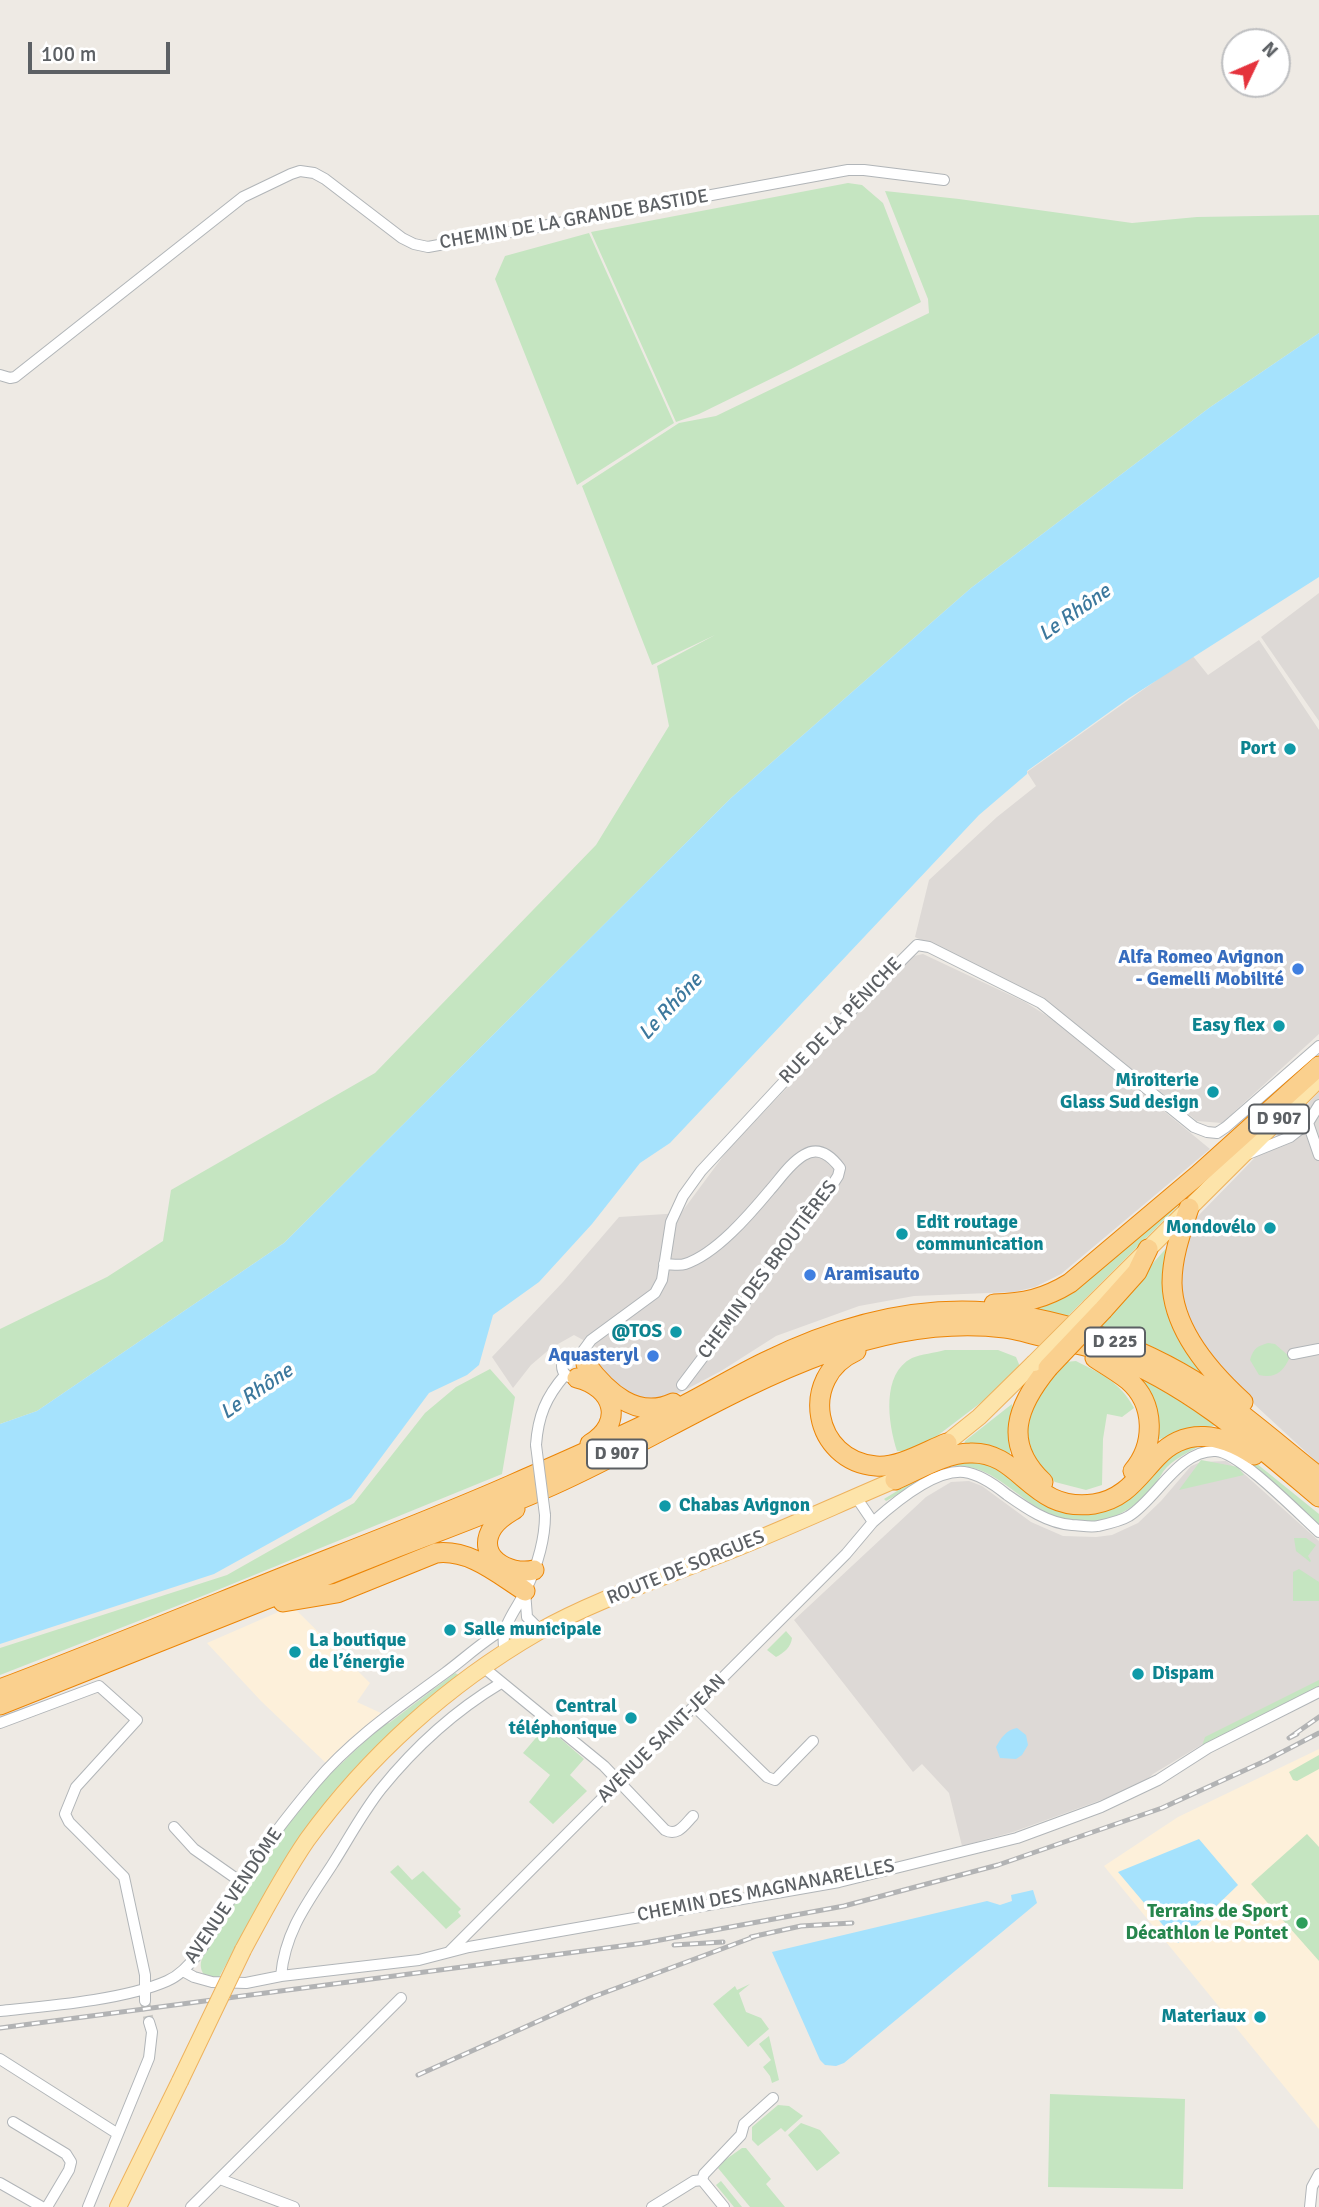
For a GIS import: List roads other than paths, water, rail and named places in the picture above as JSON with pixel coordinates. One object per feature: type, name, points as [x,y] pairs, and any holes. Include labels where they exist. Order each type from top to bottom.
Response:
[{"type":"highway","name":"D 907","points":[[0,1689],[452,1511],[593,1450],[672,1412],[765,1362],[832,1334],[874,1322],[886,1312],[909,1307],[1028,1302],[1055,1293],[1092,1268],[1319,1066]]},
{"type":"highway","name":"D 225","points":[[1189,1208],[1177,1249],[1172,1284],[1181,1324],[1201,1356],[1228,1389],[1319,1476]]},
{"type":"highway","name":"D 907","points":[[0,1705],[553,1485],[655,1436],[767,1377],[879,1335],[967,1326],[1010,1329],[1034,1340],[1095,1358],[1129,1381],[1137,1390],[1148,1413],[1150,1437],[1139,1464],[1125,1480],[1095,1493],[1071,1494],[1058,1491],[1044,1483],[1022,1455],[1019,1424],[1041,1366],[1096,1309],[1137,1272],[1148,1249]]},
{"type":"highway","name":"D 225","points":[[874,1322],[921,1312],[991,1312],[1091,1333],[1138,1350],[1189,1378],[1216,1395],[1319,1476]]},
{"type":"highway","name":"D 225","points":[[1010,1329],[1108,1353],[1171,1383],[1227,1422],[1319,1499]]},
{"type":"highway","points":[[947,1443],[896,1463],[875,1466],[858,1462],[838,1449],[826,1433],[819,1410],[821,1389],[831,1368],[844,1356],[866,1346],[903,1338],[949,1333],[991,1334],[1010,1329]]},
{"type":"highway","points":[[577,1368],[597,1379],[631,1405],[654,1409],[671,1404],[752,1361],[765,1362]]},
{"type":"highway","points":[[452,1511],[592,1443],[604,1434],[612,1415],[607,1397],[577,1368]]},
{"type":"highway","name":"D 225","points":[[895,1479],[957,1454],[978,1453],[1004,1462],[1048,1498],[1076,1505],[1094,1504],[1125,1491],[1158,1456],[1178,1441],[1207,1436],[1221,1438],[1247,1451],[1319,1499]]},
{"type":"highway","points":[[534,1570],[522,1573],[502,1568],[492,1556],[488,1540],[500,1518],[553,1485]]},
{"type":"highway","points":[[224,1617],[292,1600],[337,1593],[436,1552],[469,1557],[525,1591]]},
{"type":"main road","name":"D 907","points":[[1148,1249],[1319,1079]]},
{"type":"main road","name":"ROUTE DE SORGUES","points":[[118,2207],[243,1950],[274,1893],[329,1812],[359,1777],[426,1710],[483,1667],[541,1631],[596,1604],[745,1545],[895,1479],[947,1443],[1041,1366]]},
{"type":"street","name":"CHEMIN DE LA GRANDE BASTIDE","points":[[0,375],[15,377],[243,197],[300,171],[314,173],[325,179],[402,238],[428,247],[848,170],[944,180]]},
{"type":"street","name":"RUE DE LA PÉNICHE","points":[[664,1264],[671,1222],[683,1196],[701,1171],[830,1032],[917,945],[929,947],[1041,1003],[1194,1127],[1207,1132],[1217,1133],[1226,1128],[1319,1046]]},
{"type":"street","points":[[1239,1158],[1290,1137],[1308,1124],[1319,1105]]},
{"type":"street","points":[[1308,1124],[1319,1155]]},
{"type":"street","name":"CHEMIN DES BROUTIÈRES","points":[[664,1264],[682,1265],[698,1259],[745,1219],[787,1170],[805,1154],[822,1152],[832,1157],[840,1168],[829,1190],[682,1385]]},
{"type":"street","points":[[508,1651],[504,1646],[507,1625],[525,1591],[542,1548],[545,1516],[536,1445],[543,1407],[552,1390],[577,1368],[591,1340],[655,1293],[662,1280],[664,1264]]},
{"type":"street","points":[[1293,1354],[1319,1349]]},
{"type":"street","name":"AVENUE SAINT-JEAN","points":[[449,1952],[838,1562],[873,1522],[895,1502],[939,1477],[953,1472],[965,1472],[990,1483],[1024,1508],[1059,1524],[1096,1527],[1129,1516],[1195,1455],[1216,1451],[1240,1461],[1319,1532]]},
{"type":"street","points":[[856,1497],[873,1522]]},
{"type":"street","points":[[525,1591],[527,1617],[541,1631]]},
{"type":"street","points":[[507,1625],[527,1617]]},
{"type":"street","name":"AVENUE VENDÔME","points":[[0,2011],[101,1998],[168,1981],[183,1971],[199,1955],[241,1882],[288,1816],[317,1781],[352,1745],[507,1625]]},
{"type":"street","points":[[483,1667],[604,1766],[665,1830],[677,1832],[694,1816]]},
{"type":"street","points":[[281,1976],[282,1958],[293,1926],[380,1790],[440,1729],[501,1683]]},
{"type":"street","points":[[0,1723],[99,1686],[137,1720],[76,1787],[65,1814],[69,1822],[124,1877],[145,1975],[145,2001]]},
{"type":"street","name":"CHEMIN DES MAGNANARELLES","points":[[183,1971],[212,1982],[246,1983],[281,1976],[419,1960],[638,1915],[839,1882],[1017,1838],[1101,1807],[1158,1780],[1208,1748],[1319,1692]]},
{"type":"street","points":[[695,1707],[767,1777],[775,1780],[813,1741]]},
{"type":"street","points":[[174,1827],[194,1849],[241,1882]]},
{"type":"street","points":[[191,2207],[401,1998]]},
{"type":"street","points":[[88,2207],[149,2058],[152,2032],[149,2022]]},
{"type":"street","points":[[0,2059],[118,2134]]},
{"type":"street","points":[[702,2180],[704,2174],[741,2135],[744,2124],[773,2098]]},
{"type":"street","points":[[0,2183],[45,2207],[71,2162],[66,2154],[13,2122]]},
{"type":"street","points":[[1310,2207],[1312,2187],[1319,2174]]},
{"type":"street","points":[[220,2179],[294,2207]]},
{"type":"street","points":[[652,2207],[694,2181],[702,2180]]},
{"type":"street","points":[[702,2180],[724,2207]]},
{"type":"water","name":"Le Rhône","points":[[1319,333],[1319,577],[1129,698],[1027,771],[1027,774],[979,815],[670,1143],[640,1163],[592,1224],[539,1282],[493,1315],[479,1365],[467,1375],[429,1393],[351,1498],[214,1574],[0,1644],[0,1424],[37,1411],[284,1243],[731,798],[971,588],[1209,408]]},
{"type":"water","points":[[1017,1728],[1026,1735],[1028,1745],[1016,1759],[1000,1758],[996,1747],[1007,1733]]},
{"type":"water","points":[[1199,1839],[1238,1885],[1178,1943],[1118,1872]]},
{"type":"water","points":[[1033,1890],[1037,1903],[844,2063],[836,2066],[825,2065],[820,2060],[772,1952],[987,1901],[1000,1905],[1012,1901],[1011,1895]]},
{"type":"tunnel","points":[[145,2001],[149,2022]]},
{"type":"railway","points":[[1297,1734],[1289,1738],[1319,1717]]},
{"type":"railway","points":[[0,2028],[644,1943],[844,1906],[998,1865],[1162,1808],[1319,1733]]},
{"type":"railway","points":[[751,1937],[801,1926],[852,1923]]},
{"type":"railway","points":[[418,2075],[590,1998],[759,1935]]},
{"type":"railway","points":[[674,1945],[723,1942]]},
{"type":"place","name":"Port","points":[[1290,749]]},
{"type":"place","name":"Alfa Romeo Avignon - Gemelli Mobilité","points":[[1298,969]]},
{"type":"place","name":"Easy flex","points":[[1279,1026]]},
{"type":"place","name":"Miroiterie Glass Sud design","points":[[1213,1092]]},
{"type":"place","name":"Mondovélo","points":[[1270,1228]]},
{"type":"place","name":"Edit routage communication","points":[[902,1234]]},
{"type":"place","name":"Aramisauto","points":[[810,1275]]},
{"type":"place","name":"@TOS","points":[[676,1332]]},
{"type":"place","name":"Aquasteryl","points":[[653,1356]]},
{"type":"place","name":"Chabas Avignon","points":[[665,1506]]},
{"type":"place","name":"Salle municipale","points":[[450,1630]]},
{"type":"place","name":"La boutique de l’énergie","points":[[295,1652]]},
{"type":"place","name":"Dispam","points":[[1138,1674]]},
{"type":"place","name":"Central téléphonique","points":[[631,1718]]},
{"type":"place","name":"Terrains de Sport Décathlon le Pontet","points":[[1302,1923]]},
{"type":"place","name":"Materiaux","points":[[1260,2017]]}]
